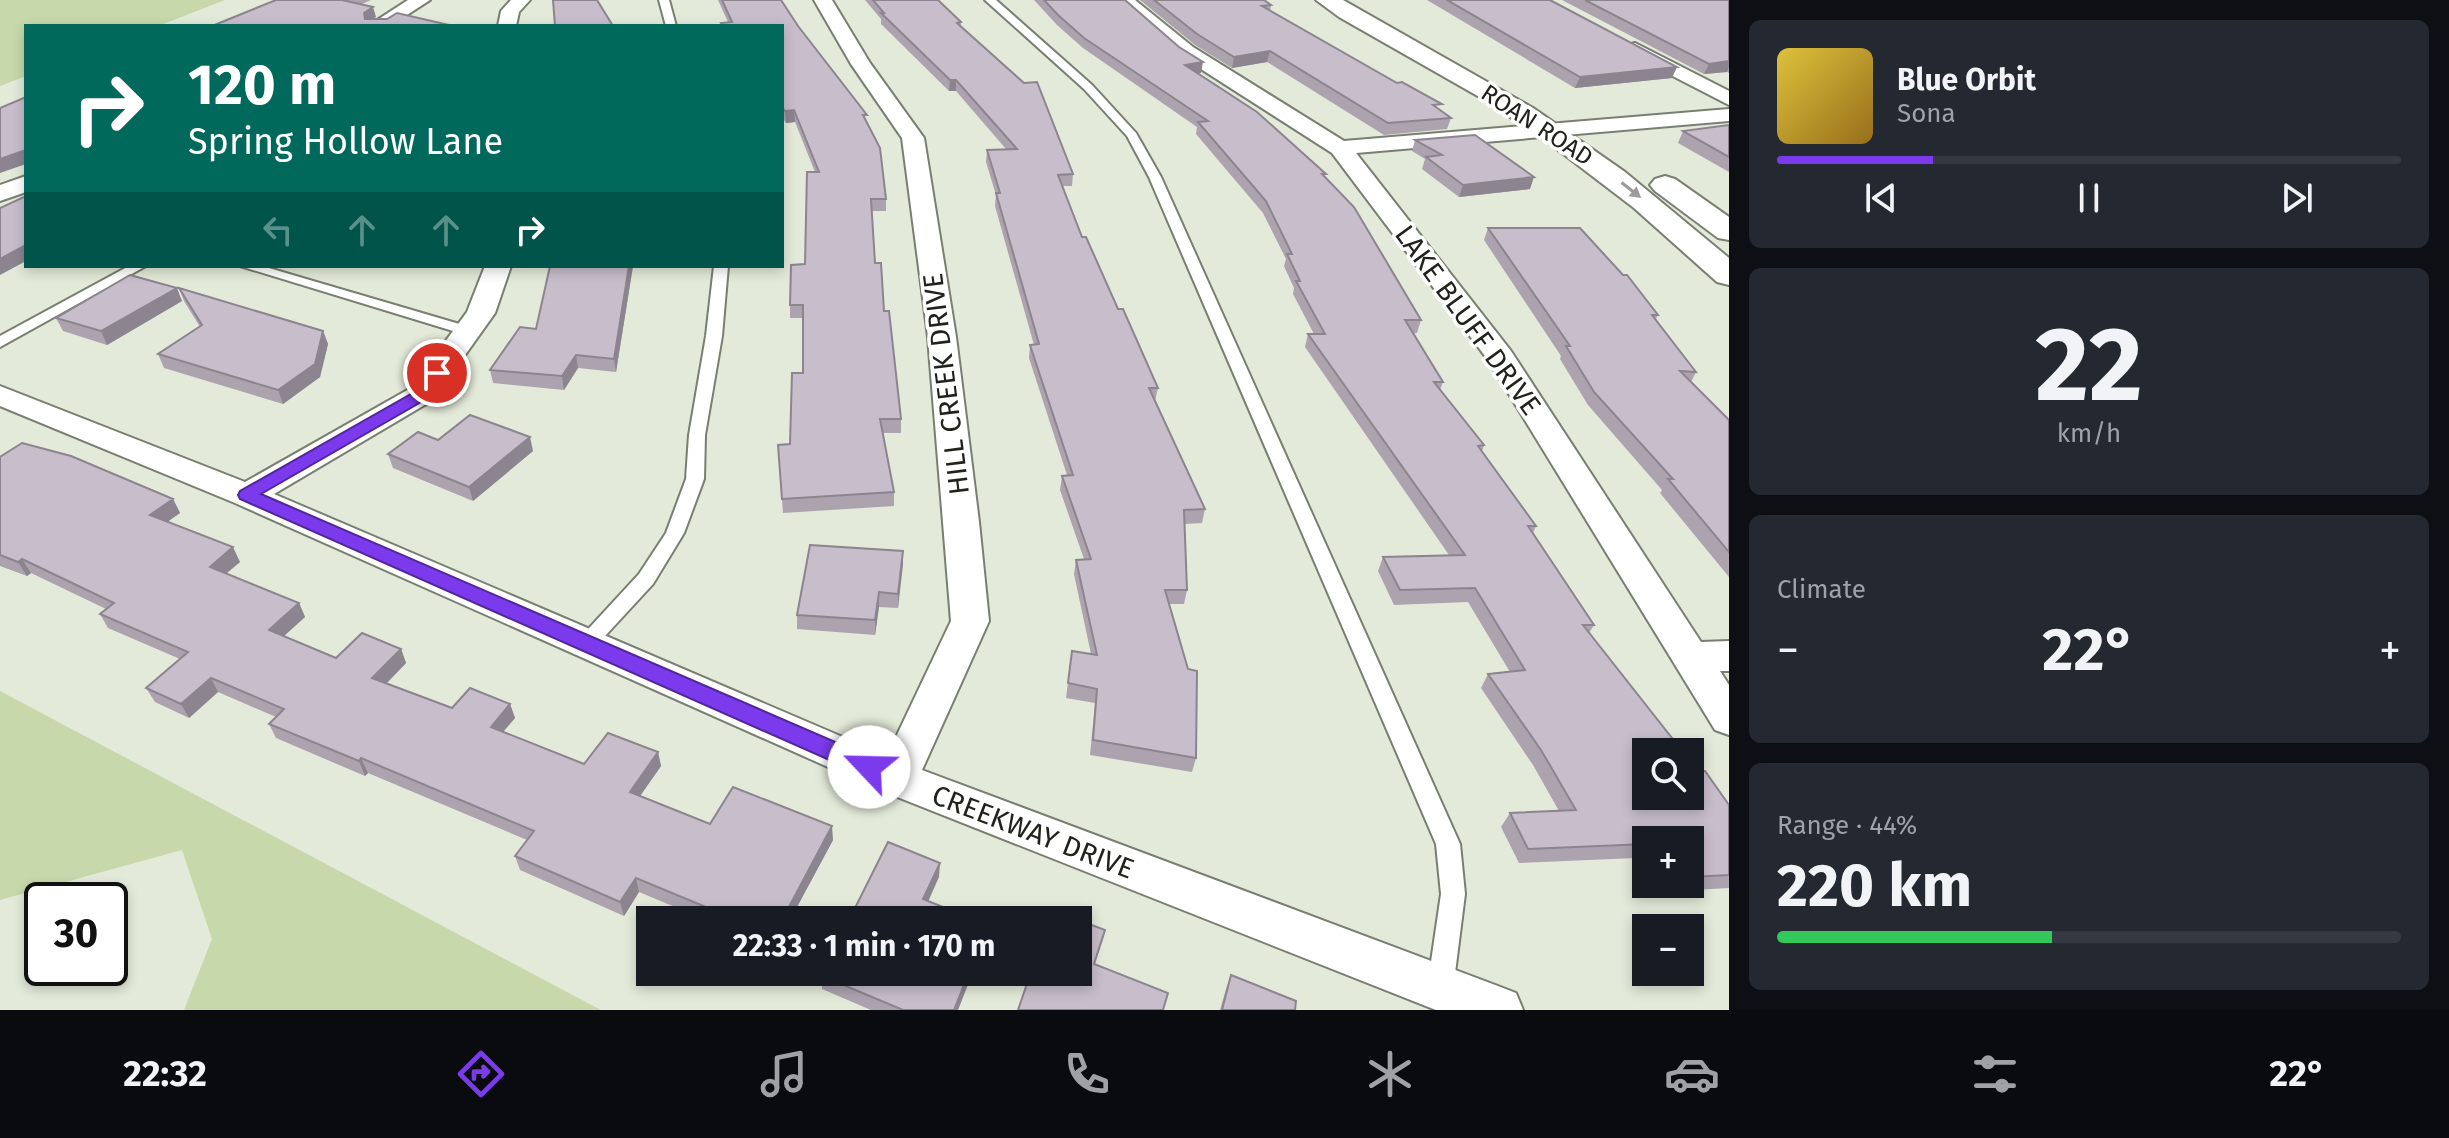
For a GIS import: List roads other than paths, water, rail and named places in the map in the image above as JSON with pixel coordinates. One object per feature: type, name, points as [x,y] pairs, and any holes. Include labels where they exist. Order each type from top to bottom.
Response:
[{"type":"street","points":[[380,24],[421,0]]},
{"type":"street","points":[[507,24],[510,11],[521,0]]},
{"type":"street","name":"HILL CREEK DRIVE","points":[[823,0],[861,64],[913,138],[938,306],[962,522],[970,621],[897,779]]},
{"type":"street","name":"LAKE BLUFF DRIVE","points":[[1124,0],[1186,51],[1340,148],[1501,357],[1729,719]]},
{"type":"street","name":"ROAN ROAD","points":[[1327,0],[1550,131],[1671,221],[1729,275]]},
{"type":"street","name":"ROAN ROAD","points":[[1364,0],[1580,129],[1729,231]]},
{"type":"street","points":[[1623,42],[1729,99]]},
{"type":"street","points":[[1340,148],[1729,115]]},
{"type":"street","points":[[0,194],[24,184]]},
{"type":"street","points":[[247,495],[422,394],[481,313],[497,268]]},
{"type":"street","name":"CREEKWAY DRIVE","points":[[0,395],[247,495],[897,779],[1498,1010]]},
{"type":"street","points":[[1688,657],[1729,656]]},
{"type":"lane","points":[[664,0],[670,24]]},
{"type":"lane","points":[[990,0],[1088,87],[1132,135],[1155,177],[1448,844],[1453,894],[1440,989]]},
{"type":"lane","points":[[0,342],[135,268]]},
{"type":"lane","points":[[254,268],[468,331]]},
{"type":"lane","points":[[586,644],[646,579],[675,533],[695,479],[697,435],[714,336],[721,268]]}]
